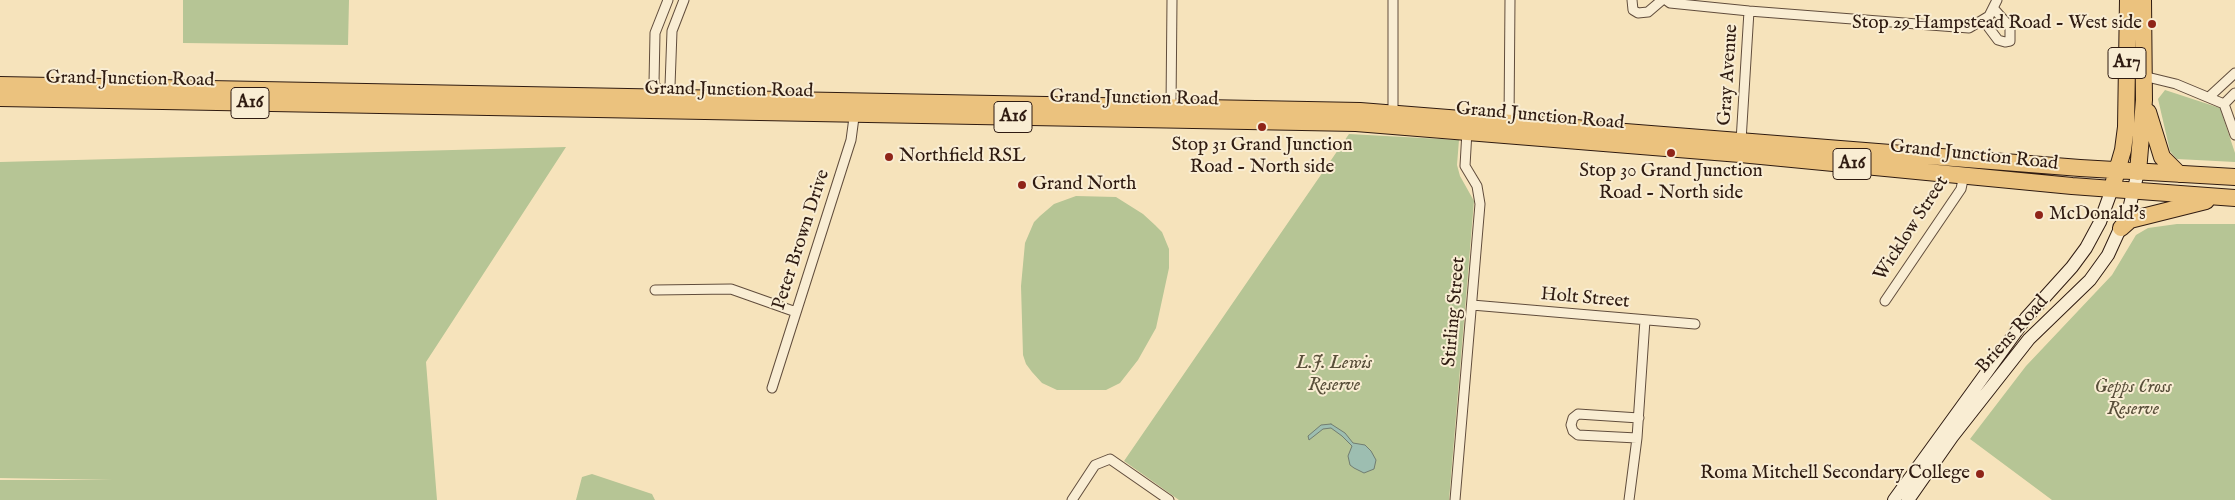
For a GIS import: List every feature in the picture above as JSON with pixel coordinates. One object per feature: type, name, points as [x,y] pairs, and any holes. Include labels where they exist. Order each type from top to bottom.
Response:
[{"type":"highway","name":"A17","points":[[2112,189],[2126,126],[2128,0]]},
{"type":"highway","name":"A17","points":[[2138,172],[2144,100],[2143,0]]},
{"type":"highway","name":"Grand Junction Road","points":[[0,85],[855,108],[1171,113],[1394,113],[1467,125],[1509,122],[1583,135]]},
{"type":"highway","name":"Grand Junction Road","points":[[0,98],[662,104]]},
{"type":"highway","points":[[2144,100],[2162,156],[2179,174]]},
{"type":"highway","name":"Grand Junction Road","points":[[1171,113],[1356,123],[1467,125],[1965,167],[2117,171],[2235,177]]},
{"type":"highway","name":"Grand Junction Road","points":[[1965,167],[2112,189],[2235,198]]},
{"type":"highway","points":[[2121,228],[2130,220],[2218,198]]},
{"type":"main road","name":"A17","points":[[2135,191],[2138,172]]},
{"type":"main road","name":"Briens Road","points":[[1894,500],[2026,318],[2072,267],[2086,248],[2100,222],[2112,189]]},
{"type":"main road","name":"Briens Road","points":[[1908,500],[1952,436],[2030,339],[2090,280],[2108,256],[2135,191]]},
{"type":"street","points":[[662,104],[654,83],[654,33],[668,0]]},
{"type":"street","points":[[662,104],[670,86],[672,31],[684,0]]},
{"type":"street","points":[[1171,113],[1172,0]]},
{"type":"street","points":[[1393,0],[1394,113]]},
{"type":"street","points":[[1509,122],[1510,0]]},
{"type":"street","points":[[1632,0],[1633,10],[1638,13],[1648,12],[1662,0]]},
{"type":"street","points":[[1666,0],[1670,3],[1749,11],[1969,28],[1988,15],[1997,0]]},
{"type":"street","name":"Gray Avenue","points":[[1740,148],[1749,11]]},
{"type":"street","points":[[1988,15],[2010,27],[2010,41],[1998,40],[1988,15]]},
{"type":"street","points":[[2209,97],[2235,73]]},
{"type":"street","points":[[2143,76],[2176,84],[2224,104],[2235,135]]},
{"type":"street","points":[[2224,104],[2235,94]]},
{"type":"street","name":"Peter Brown Drive","points":[[772,388],[851,140],[855,108]]},
{"type":"street","name":"Stirling Street","points":[[1455,500],[1480,204],[1477,186],[1465,166],[1467,125]]},
{"type":"street","name":"Wicklow Street","points":[[1885,301],[1960,189],[1965,167]]},
{"type":"street","points":[[654,290],[731,289],[796,312]]},
{"type":"street","name":"Holt Street","points":[[1472,306],[1696,324]]},
{"type":"street","points":[[1629,500],[1639,418],[1645,320]]},
{"type":"street","points":[[1637,438],[1578,435],[1573,431],[1571,425],[1573,418],[1578,414],[1639,418]]},
{"type":"street","points":[[1072,500],[1095,465],[1110,459],[1169,500]]},
{"type":"green space","points":[[183,0],[349,0],[348,45],[183,43]]},
{"type":"green space","points":[[2165,90],[2220,108],[2235,153],[2235,162],[2177,159],[2174,156],[2170,151],[2158,99]]},
{"type":"green space","name":"L.J. Lewis Reserve","points":[[1349,134],[1459,140],[1457,165],[1460,176],[1474,201],[1449,500],[1179,500],[1124,461]]},
{"type":"green space","points":[[566,147],[426,362],[437,500],[0,500],[0,480],[113,480],[0,478],[0,162]]},
{"type":"green space","points":[[1076,196],[1116,197],[1143,214],[1155,225],[1162,232],[1169,249],[1169,268],[1156,328],[1138,360],[1120,383],[1106,390],[1057,390],[1042,383],[1026,364],[1023,355],[1021,286],[1025,243],[1034,222],[1040,216],[1054,204]]},
{"type":"green space","name":"Gepps Cross Reserve","points":[[2177,224],[2235,224],[2235,500],[2052,500],[1970,439],[2026,366],[2112,275],[2136,235],[2148,228]]},
{"type":"green space","points":[[592,474],[652,494],[655,500],[576,500],[582,477]]},
{"type":"shaded area","points":[[1331,424],[1345,433],[1353,443],[1365,445],[1371,451],[1376,460],[1374,469],[1364,473],[1350,465],[1348,456],[1352,446],[1331,428],[1323,429],[1309,440],[1308,436],[1321,425]]},
{"type":"place","name":"Stop 29 Hampstead Road - West side","points":[[2152,24]]},
{"type":"place","name":"Stop 31 Grand Junction Road - North side","points":[[1262,127]]},
{"type":"place","name":"Stop 30 Grand Junction Road - North side","points":[[1671,153]]},
{"type":"place","name":"Northfield RSL","points":[[889,157]]},
{"type":"place","name":"Grand North","points":[[1022,185]]},
{"type":"place","name":"McDonald's","points":[[2039,215]]},
{"type":"place","name":"Roma Mitchell Secondary College","points":[[1980,474]]}]
